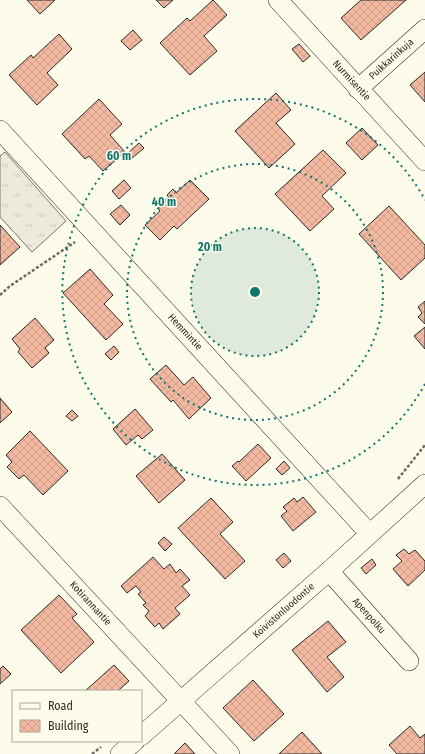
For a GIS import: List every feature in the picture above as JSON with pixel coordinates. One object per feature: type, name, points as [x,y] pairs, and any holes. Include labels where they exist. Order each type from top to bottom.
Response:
[{"type":"street","name":"Nurmisentie","points":[[278,0],[425,161]]},
{"type":"street","name":"Puikkarinkuja","points":[[358,89],[425,29]]},
{"type":"street","name":"Hemmintie","points":[[0,130],[370,533]]},
{"type":"street","name":"Koivistonluodontie","points":[[142,735],[329,571],[425,484]]},
{"type":"street","name":"Kotirannantie","points":[[0,506],[230,754]]},
{"type":"street","name":"Apenpolku","points":[[329,571],[409,661]]},
{"type":"street","points":[[120,754],[134,742]]},
{"type":"path","points":[[0,295],[10,286],[92,231]]},
{"type":"green space","points":[[5,152],[66,221],[32,252],[0,217],[0,156]]},
{"type":"building","points":[[27,0],[55,0],[40,14]]},
{"type":"building","points":[[156,0],[173,0],[164,8]]},
{"type":"building","points":[[213,0],[227,15],[204,36],[217,51],[190,75],[160,43],[187,18],[190,21]]},
{"type":"building","points":[[361,0],[406,0],[361,40],[341,18]]},
{"type":"building","points":[[133,30],[142,40],[130,50],[121,41]]},
{"type":"building","points":[[59,34],[72,49],[47,73],[58,85],[37,105],[9,75],[31,55],[33,58]]},
{"type":"building","points":[[299,44],[310,56],[303,62],[292,49]]},
{"type":"building","points":[[425,72],[425,102],[410,85]]},
{"type":"building","points":[[276,93],[291,110],[276,123],[295,144],[269,168],[235,131]]},
{"type":"building","points":[[99,99],[122,124],[110,135],[125,152],[103,171],[89,156],[85,159],[62,134]]},
{"type":"building","points":[[362,128],[378,145],[362,160],[346,143]]},
{"type":"building","points":[[139,143],[144,148],[131,159],[127,154]]},
{"type":"building","points":[[323,150],[346,173],[322,196],[334,209],[310,231],[275,194]]},
{"type":"building","points":[[124,180],[131,188],[119,199],[112,191]]},
{"type":"building","points":[[190,180],[209,199],[177,229],[174,226],[160,240],[145,225],[160,211],[158,208],[169,198],[167,195],[173,189],[176,193]]},
{"type":"building","points":[[121,205],[130,215],[120,225],[110,214]]},
{"type":"building","points":[[389,206],[425,245],[425,258],[401,280],[359,234]]},
{"type":"building","points":[[0,225],[20,247],[0,265]]},
{"type":"building","points":[[90,269],[113,295],[104,304],[123,324],[106,340],[63,293]]},
{"type":"building","points":[[425,301],[425,324],[418,317],[422,313],[418,307]]},
{"type":"building","points":[[35,318],[54,340],[45,348],[49,353],[32,368],[18,352],[20,349],[12,339]]},
{"type":"building","points":[[425,327],[425,349],[414,336]]},
{"type":"building","points":[[114,346],[119,352],[111,360],[105,354]]},
{"type":"building","points":[[166,365],[184,385],[193,377],[211,398],[189,419],[173,400],[171,402],[150,379]]},
{"type":"building","points":[[0,398],[12,412],[0,423]]},
{"type":"building","points":[[135,409],[153,430],[142,439],[138,435],[126,445],[113,429]]},
{"type":"building","points":[[72,410],[78,416],[72,421],[66,416]]},
{"type":"building","points":[[30,431],[68,471],[43,495],[24,475],[19,479],[7,467],[12,462],[6,455]]},
{"type":"building","points":[[258,444],[271,458],[246,481],[232,466],[238,461],[239,462]]},
{"type":"building","points":[[162,454],[185,480],[159,503],[136,476]]},
{"type":"building","points":[[284,461],[290,468],[282,475],[276,469]]},
{"type":"building","points":[[303,497],[316,512],[293,531],[281,516],[287,511],[283,507],[294,498],[297,502]]},
{"type":"building","points":[[211,498],[233,522],[220,534],[245,561],[225,579],[178,528]]},
{"type":"building","points":[[164,537],[172,544],[165,551],[158,543]]},
{"type":"building","points":[[404,549],[409,554],[415,550],[425,561],[425,570],[408,586],[393,569],[402,561],[396,555]]},
{"type":"building","points":[[284,553],[291,561],[283,568],[276,560]]},
{"type":"building","points":[[153,557],[164,569],[170,564],[176,573],[180,569],[190,580],[182,586],[190,595],[175,608],[180,614],[163,629],[159,623],[155,627],[145,616],[149,611],[143,605],[146,603],[138,594],[141,592],[136,586],[127,593],[121,586]]},
{"type":"building","points":[[372,559],[376,565],[366,574],[361,568]]},
{"type":"building","points":[[59,595],[77,614],[72,618],[94,642],[61,673],[21,630]]},
{"type":"building","points":[[328,621],[346,642],[327,657],[344,677],[327,692],[292,650]]},
{"type":"building","points":[[114,665],[129,681],[119,690],[86,690]]},
{"type":"building","points":[[3,666],[11,674],[0,684],[0,669]]},
{"type":"building","points":[[253,680],[284,714],[254,741],[223,708]]},
{"type":"building","points":[[410,726],[420,738],[425,734],[425,754],[397,754],[389,745]]},
{"type":"building","points":[[302,732],[322,754],[279,754]]},
{"type":"building","points":[[185,743],[195,754],[174,754]]}]
